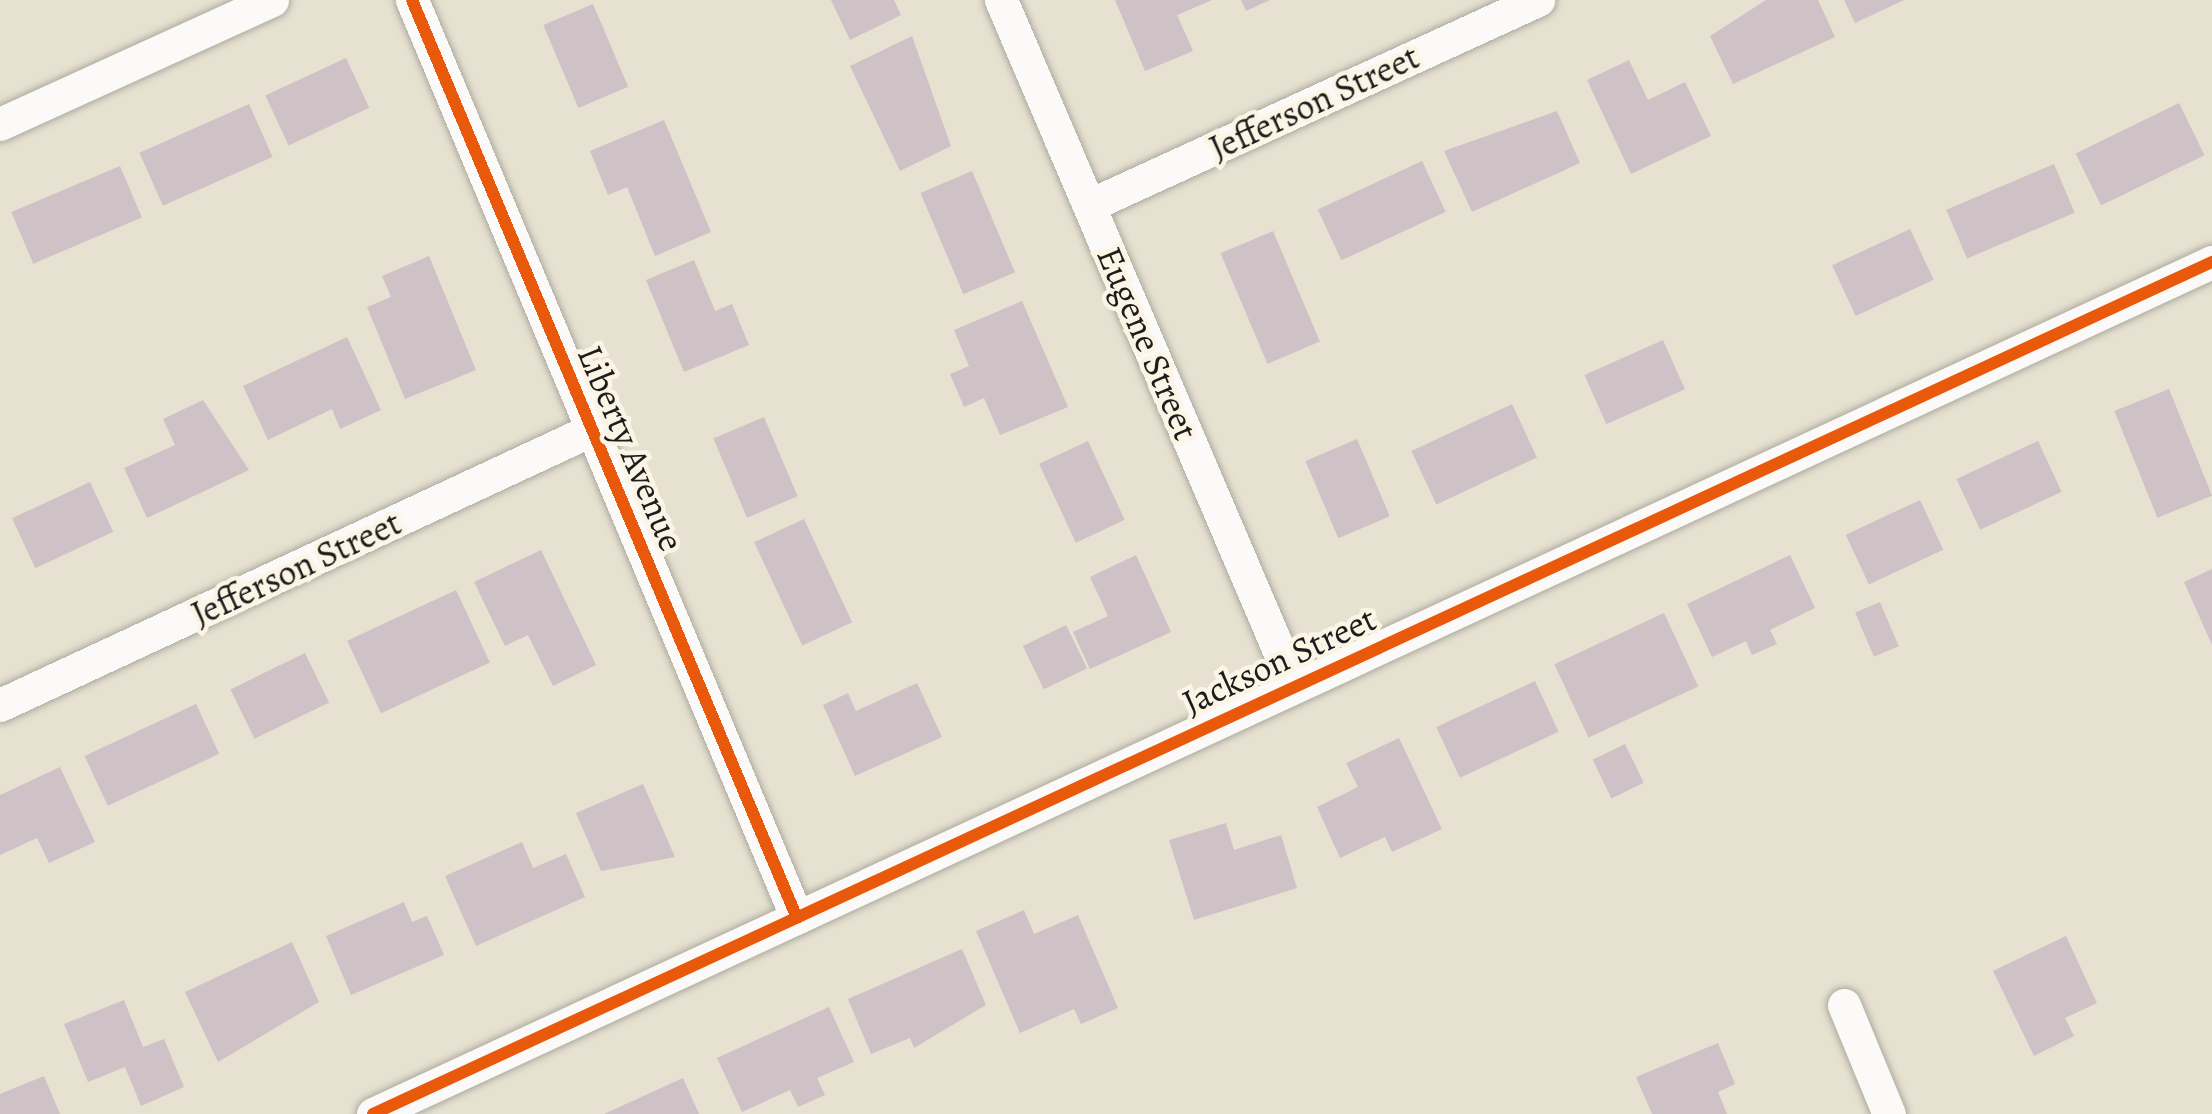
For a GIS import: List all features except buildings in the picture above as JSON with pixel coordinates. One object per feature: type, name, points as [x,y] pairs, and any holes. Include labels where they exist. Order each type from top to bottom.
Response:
[{"type":"street","points":[[0,124],[272,0]]},
{"type":"street","name":"Liberty Avenue","points":[[412,0],[797,918]]},
{"type":"street","name":"Eugene Street","points":[[1001,0],[1294,686]]},
{"type":"street","name":"Jefferson Street","points":[[1090,205],[1538,0]]},
{"type":"street","name":"Jackson Street","points":[[373,1114],[2212,262]]},
{"type":"street","name":"Jefferson Street","points":[[0,705],[591,430]]},
{"type":"street","points":[[1844,1005],[1889,1114]]},
{"type":"cycle path","points":[[412,0],[797,918]]},
{"type":"cycle path","points":[[373,1114],[2212,262]]}]
